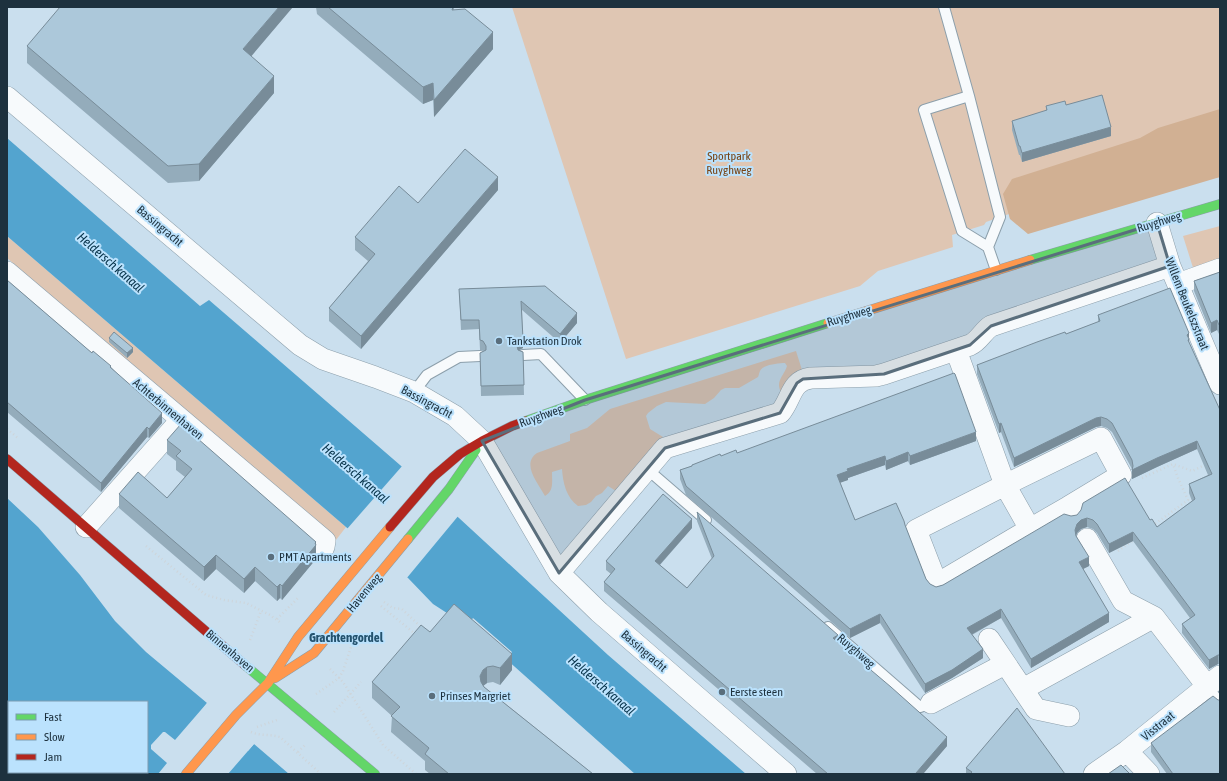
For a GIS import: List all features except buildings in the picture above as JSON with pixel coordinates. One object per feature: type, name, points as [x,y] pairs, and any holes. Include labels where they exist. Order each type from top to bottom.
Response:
[{"type":"street","name":"Bassingracht","points":[[7,97],[300,344],[323,359],[414,392],[455,416],[482,441],[559,573],[599,612],[786,774]]},
{"type":"street","name":"Ruyghweg","points":[[371,549],[433,477],[460,454],[512,426],[585,400],[996,270],[1220,204]]},
{"type":"street","name":"Willem Beukelszstraat","points":[[1157,223],[1174,275],[1220,384]]},
{"type":"street","points":[[559,573],[665,448],[780,413],[797,383],[803,379],[880,375],[974,343],[991,326],[1174,275],[1220,269]]},
{"type":"street","name":"Achterbinnenhaven","points":[[7,272],[325,541],[324,547]]},
{"type":"street","points":[[956,350],[1001,476],[1030,529]]},
{"type":"street","points":[[86,527],[181,420]]},
{"type":"street","points":[[1102,438],[1121,475],[1070,510],[1030,529],[937,584],[916,530],[1001,476],[1102,438]]},
{"type":"street","name":"Ruyghweg","points":[[388,564],[449,490],[482,441]]},
{"type":"street","name":"Binnenhaven","points":[[7,459],[375,774]]},
{"type":"street","points":[[1087,539],[1123,601],[1154,617],[1214,681]]},
{"type":"street","name":"Havenweg","points":[[186,774],[229,723],[268,683],[298,637],[371,549]]},
{"type":"street","name":"Havenweg","points":[[268,683],[314,653],[388,564]]},
{"type":"street","points":[[1023,689],[1154,617]]},
{"type":"street","points":[[989,639],[1036,709],[1069,716]]},
{"type":"street","points":[[926,705],[1005,664]]},
{"type":"street","name":"Visstraat","points":[[1094,774],[1128,752],[1214,681]]},
{"type":"street","points":[[1128,752],[1149,774]]},
{"type":"lane","points":[[944,7],[969,96],[1000,217],[988,247]]},
{"type":"lane","points":[[969,96],[924,110],[962,231],[988,247],[996,270]]},
{"type":"lane","points":[[523,355],[541,354],[585,400]]},
{"type":"lane","points":[[414,392],[427,375],[433,371],[459,357],[480,356]]},
{"type":"lane","points":[[647,469],[712,526]]},
{"type":"lane","name":"Ruyghweg","points":[[819,619],[926,705]]},
{"type":"lane","points":[[1214,681],[1220,703]]},
{"type":"path","points":[[1121,475],[1127,485],[1173,464],[1192,471],[1213,462]]},
{"type":"path","points":[[1151,527],[1188,500],[1173,464]]},
{"type":"path","points":[[1101,563],[1136,538]]},
{"type":"path","points":[[144,545],[206,595],[224,600],[246,603],[261,611]]},
{"type":"path","points":[[380,606],[414,633],[424,629],[402,609],[389,606]]},
{"type":"path","points":[[339,678],[384,745],[416,774]]},
{"type":"path","points":[[247,730],[256,734],[271,734],[280,737],[321,774]]},
{"type":"highlighted area","points":[[1157,223],[1170,266],[991,326],[970,345],[884,374],[803,379],[797,383],[780,413],[665,448],[559,573],[482,441],[585,400]]},
{"type":"green space","name":"Sportpark Ruyghweg","points":[[512,7],[1220,7],[1220,177],[1010,219],[1009,214],[986,222],[984,225],[952,235],[953,247],[878,271],[860,286],[626,359]]},
{"type":"green space","points":[[1220,226],[1220,264],[1195,274],[1183,236]]},
{"type":"green space","points":[[7,236],[346,527],[336,540],[7,258]]},
{"type":"green space","points":[[796,351],[802,370],[798,371],[792,376],[781,392],[779,382],[786,370],[787,366],[785,363],[764,367],[760,371],[758,377],[739,388],[725,388],[721,390],[714,398],[705,404],[666,402],[657,406],[646,416],[650,429],[663,437],[616,491],[608,486],[602,493],[586,505],[578,506],[568,494],[564,484],[562,469],[552,472],[551,489],[545,496],[532,474],[532,457],[537,453],[570,441],[570,434],[587,428],[610,409]]},
{"type":"shaded area","points":[[1220,109],[1220,177],[1028,234],[1010,219],[1003,194],[1012,179],[1140,138],[1158,128]]},
{"type":"water","name":"Heldersch kanaal","points":[[7,138],[200,306],[209,300],[400,465],[608,655],[746,774],[635,774],[506,659],[512,652],[473,618],[467,626],[433,604],[408,578],[346,527],[7,236]]},
{"type":"water","points":[[7,498],[38,527],[80,575],[115,621],[146,652],[207,703],[202,710],[248,751],[254,744],[289,774],[7,774]]},
{"type":"pier","points":[[403,465],[459,515],[406,579],[347,529]]},
{"type":"pier","points":[[207,703],[208,705],[204,710],[247,748],[253,743],[254,744],[228,774],[158,774],[167,763],[151,749],[151,745],[163,732],[175,740]]},
{"type":"traffic: fast","points":[[1030,260],[1220,204]]},
{"type":"traffic: fast","points":[[526,421],[585,400],[828,323]]},
{"type":"traffic: fast","points":[[408,539],[449,489],[476,450]]},
{"type":"traffic: fast","points":[[246,666],[375,774]]},
{"type":"traffic: slow","points":[[828,323],[1030,260]]},
{"type":"traffic: slow","points":[[186,774],[236,715],[268,683],[298,637],[390,527]]},
{"type":"traffic: slow","points":[[275,678],[314,653],[408,539]]},
{"type":"traffic: jam","points":[[390,527],[433,477],[460,454],[482,441],[512,426],[526,421]]},
{"type":"traffic: jam","points":[[7,459],[246,666]]},
{"type":"place","name":"Tankstation Drok","points":[[499,341]]},
{"type":"place","name":"PMT Apartments","points":[[271,557]]},
{"type":"place","name":"Eerste steen","points":[[722,692]]},
{"type":"place","name":"Prinses Margriet","points":[[432,696]]},
{"type":"district","name":"Grachtengordel","points":[[346,637]]}]
